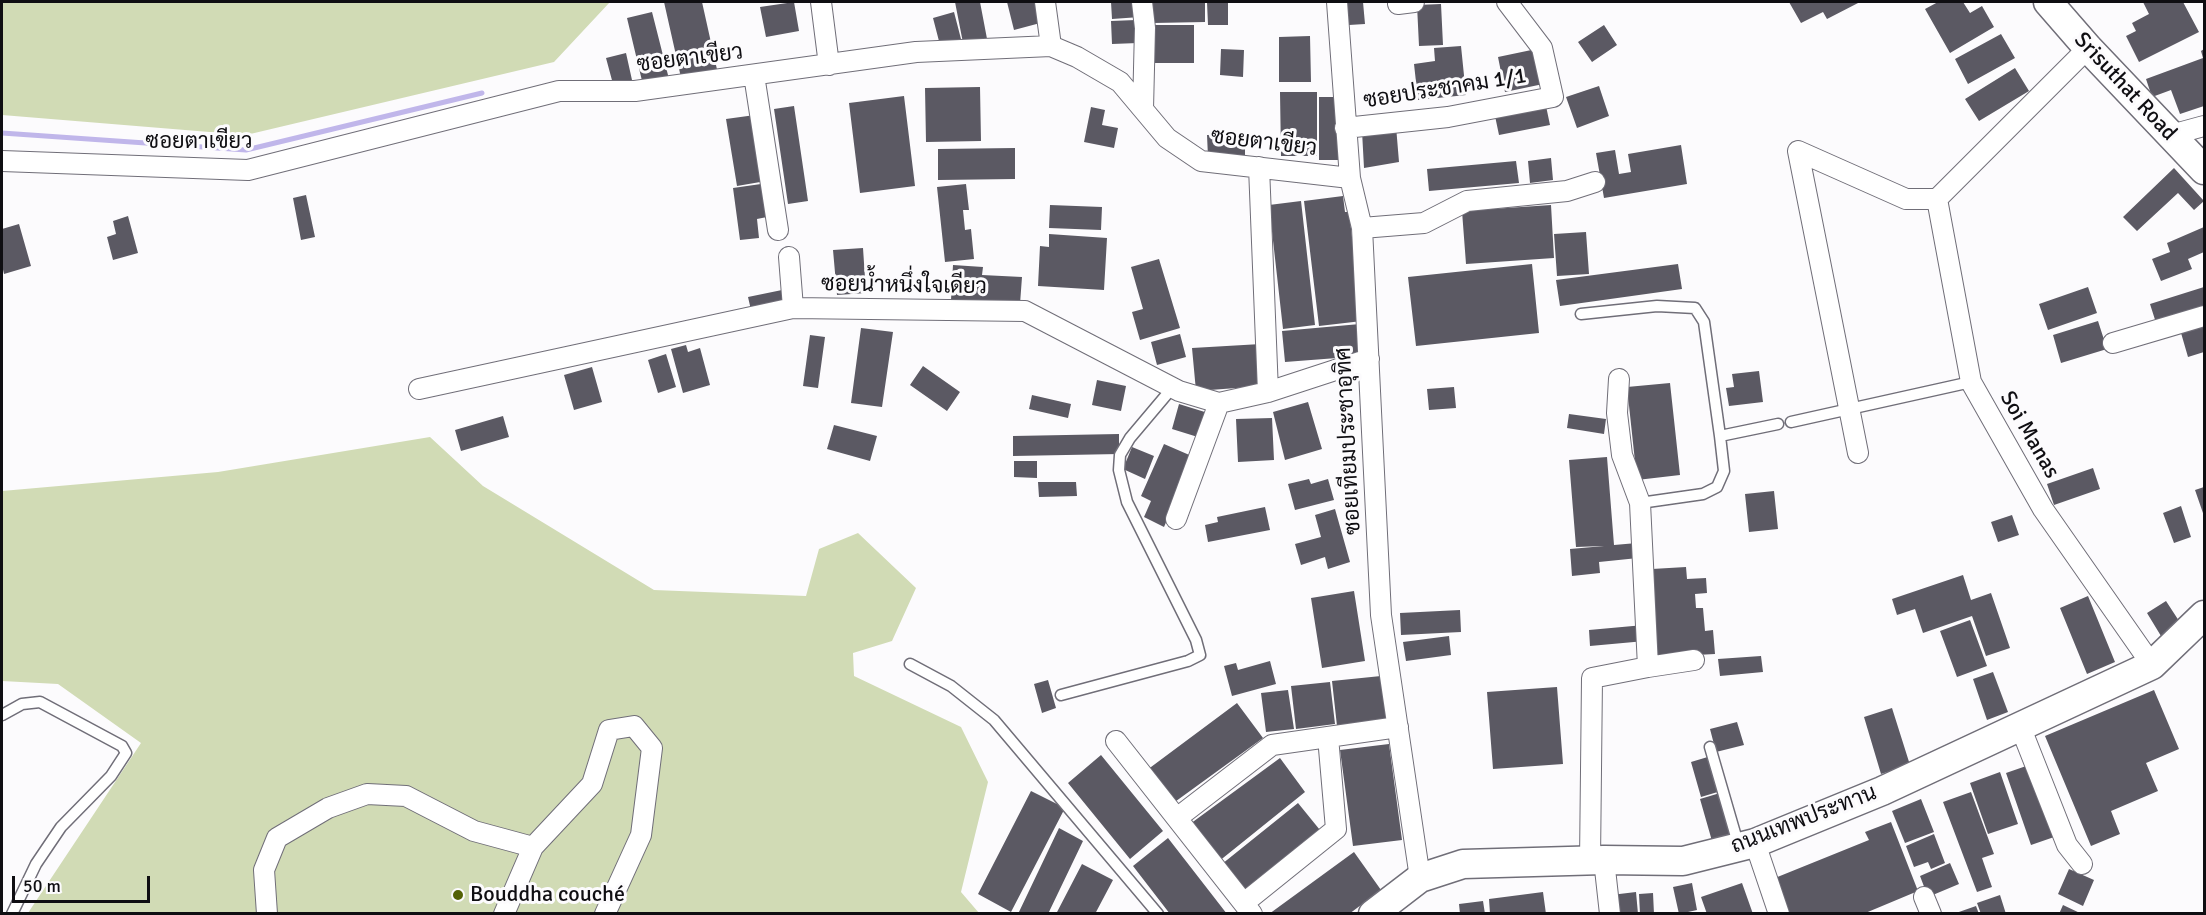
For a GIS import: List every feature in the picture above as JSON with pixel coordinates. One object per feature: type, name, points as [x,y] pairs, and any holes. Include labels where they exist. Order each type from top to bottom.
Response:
[{"type":"street","points":[[821,2],[829,65]]},
{"type":"street","points":[[1045,2],[1051,46]]},
{"type":"street","points":[[1142,2],[1145,28],[1143,109]]},
{"type":"street","name":"ซอยเทียมประชาอุทิศ","points":[[1337,2],[1350,178],[1362,228],[1381,615],[1420,878]]},
{"type":"street","name":"ซอยประชาคม 1/1","points":[[1345,128],[1448,117],[1552,97],[1542,48],[1507,2]]},
{"type":"street","name":"Srisuthat Road","points":[[2048,2],[2088,48],[2205,170]]},
{"type":"street","name":"ซอยตาเขียว","points":[[2,161],[248,170],[559,92],[635,91],[916,52],[1051,46],[1077,57],[1120,82],[1167,138],[1201,161],[1350,178]]},
{"type":"street","points":[[1858,453],[1798,151],[1906,199],[1937,199],[2088,48]]},
{"type":"street","points":[[754,75],[778,230]]},
{"type":"street","points":[[2171,135],[2205,126]]},
{"type":"street","points":[[1259,167],[1268,392]]},
{"type":"street","points":[[1362,228],[1424,223],[1467,201],[1567,191],[1595,182]]},
{"type":"street","name":"Soi Manas","points":[[1937,199],[1971,382],[2043,509],[2152,664]]},
{"type":"street","points":[[789,257],[792,308]]},
{"type":"street","name":"ซอยน้ำหนึ่งใจเดียว","points":[[419,389],[792,308],[1024,311],[1173,387],[1219,403]]},
{"type":"street","points":[[2113,343],[2205,316]]},
{"type":"street","points":[[1176,519],[1219,403],[1268,392],[1369,359]]},
{"type":"street","points":[[1619,379],[1617,413],[1622,455],[1640,503],[1648,667]]},
{"type":"street","name":"ถนนเทพประทาน","points":[[1373,914],[1420,878],[1463,864],[1683,861],[1747,845],[1882,791],[2152,664],[2205,615]]},
{"type":"street","points":[[1610,914],[1597,861],[1592,678],[1694,660]]},
{"type":"street","points":[[504,914],[533,847],[592,784],[609,730],[634,726],[652,748],[641,835],[605,914]]},
{"type":"street","points":[[2020,726],[2067,845],[2082,864]]},
{"type":"street","points":[[1177,818],[1272,745],[1398,727]]},
{"type":"street","points":[[1116,741],[1248,908],[1336,830],[1328,737]]},
{"type":"street","points":[[267,914],[264,870],[277,838],[328,808],[368,794],[406,796],[474,831],[533,847]]},
{"type":"street","points":[[1747,845],[1779,914]]},
{"type":"lane","points":[[1581,314],[1657,306],[1695,308],[1704,322],[1724,471],[1717,487],[1703,494],[1640,503]]},
{"type":"lane","points":[[1791,422],[1971,382]]},
{"type":"lane","points":[[1061,695],[1188,662],[1200,655],[1196,640],[1127,502],[1119,470],[1120,455],[1130,438],[1173,387]]},
{"type":"lane","points":[[1720,436],[1778,424]]},
{"type":"lane","points":[[910,664],[951,686],[994,720],[1158,914]]},
{"type":"lane","points":[[2,715],[22,704],[40,702],[122,746],[126,753],[111,776],[61,827],[36,864],[12,914]]},
{"type":"lane","points":[[1710,747],[1747,845]]},
{"type":"green space","points":[[2,2],[610,2],[554,62],[246,135],[2,115]]},
{"type":"green space","points":[[430,437],[483,486],[654,590],[806,596],[819,549],[858,533],[916,588],[892,641],[853,653],[854,676],[961,727],[988,782],[961,892],[979,913],[28,913],[141,743],[58,684],[2,681],[2,491],[218,472]]},
{"type":"building","points":[[664,2],[702,2],[718,74],[682,82]]},
{"type":"building","points":[[794,2],[799,31],[766,37],[760,7]]},
{"type":"building","points":[[955,2],[980,2],[988,44],[964,48]]},
{"type":"building","points":[[1007,2],[1039,2],[1044,22],[1014,30]]},
{"type":"building","points":[[1111,2],[1139,2],[1140,17],[1112,19]]},
{"type":"building","points":[[1153,2],[1205,2],[1205,22],[1153,23]]},
{"type":"building","points":[[1207,2],[1228,2],[1228,25],[1208,25]]},
{"type":"building","points":[[1347,2],[1363,2],[1365,24],[1349,25]]},
{"type":"building","points":[[1789,2],[1860,2],[1827,19],[1823,12],[1801,23]]},
{"type":"building","points":[[1938,2],[1963,2],[1970,13],[1982,6],[1994,27],[1950,53],[1925,9]]},
{"type":"building","points":[[2143,2],[2183,2],[2199,32],[2139,62],[2126,36],[2136,31],[2132,23],[2149,14]]},
{"type":"building","points":[[1441,4],[1443,45],[1419,46],[1417,5]]},
{"type":"building","points":[[652,12],[669,79],[643,85],[627,18]]},
{"type":"building","points":[[954,12],[961,39],[940,45],[933,18]]},
{"type":"building","points":[[1136,20],[1138,43],[1112,44],[1111,21]]},
{"type":"building","points":[[1153,25],[1194,25],[1194,63],[1153,63]]},
{"type":"building","points":[[1604,25],[1617,45],[1592,62],[1578,42]]},
{"type":"building","points":[[2001,34],[2015,58],[1968,84],[1955,59]]},
{"type":"building","points":[[1310,36],[1311,82],[1279,82],[1279,37]]},
{"type":"building","points":[[1461,46],[1466,95],[1418,100],[1414,64],[1435,61],[1434,48]]},
{"type":"building","points":[[1541,48],[1548,83],[1505,92],[1498,57]]},
{"type":"building","points":[[1221,49],[1244,50],[1243,77],[1220,75]]},
{"type":"building","points":[[2204,49],[2204,106],[2180,114],[2171,90],[2152,97],[2146,79],[2203,58],[2201,51]]},
{"type":"building","points":[[626,53],[632,80],[613,84],[606,58]]},
{"type":"building","points":[[2015,68],[2029,91],[1979,121],[1965,99]]},
{"type":"building","points":[[1599,86],[1609,116],[1577,128],[1566,97]]},
{"type":"building","points":[[980,87],[981,141],[926,142],[925,88]]},
{"type":"building","points":[[1280,92],[1317,92],[1317,156],[1281,156]]},
{"type":"building","points":[[904,96],[915,186],[860,193],[849,103]]},
{"type":"building","points":[[1319,97],[1340,97],[1341,160],[1319,160]]},
{"type":"building","points":[[794,106],[808,201],[788,204],[774,109]]},
{"type":"building","points":[[1546,106],[1550,125],[1499,135],[1495,116]]},
{"type":"building","points":[[1091,107],[1105,110],[1102,125],[1118,128],[1114,148],[1084,142]]},
{"type":"building","points":[[755,115],[766,181],[737,186],[726,119]]},
{"type":"building","points":[[1396,126],[1399,162],[1364,168],[1362,131]]},
{"type":"building","points":[[1245,134],[1245,157],[1208,157],[1207,135]]},
{"type":"building","points":[[1681,145],[1687,184],[1604,198],[1596,153],[1615,150],[1619,174],[1631,172],[1628,154]]},
{"type":"building","points":[[1015,148],[1015,179],[938,180],[938,149]]},
{"type":"building","points":[[1551,158],[1553,180],[1530,183],[1528,161]]},
{"type":"building","points":[[1516,161],[1519,183],[1429,191],[1427,169]]},
{"type":"building","points":[[2174,168],[2204,201],[2194,210],[2178,193],[2137,231],[2123,217]]},
{"type":"building","points":[[768,183],[772,216],[757,219],[759,238],[740,240],[733,188]]},
{"type":"building","points":[[966,184],[969,210],[963,210],[965,230],[971,229],[974,259],[945,262],[937,187]]},
{"type":"building","points":[[306,195],[315,237],[301,240],[293,198]]},
{"type":"building","points":[[1343,196],[1345,212],[1349,212],[1362,321],[1319,326],[1304,201]]},
{"type":"building","points":[[1301,201],[1315,325],[1283,329],[1269,205]]},
{"type":"building","points":[[1050,205],[1102,207],[1101,230],[1049,228]]},
{"type":"building","points":[[1551,205],[1554,258],[1466,264],[1462,211]]},
{"type":"building","points":[[128,216],[138,253],[113,260],[107,237],[116,234],[113,221]]},
{"type":"building","points":[[19,224],[31,266],[4,274],[2,229]]},
{"type":"building","points":[[2204,227],[2204,252],[2188,259],[2192,269],[2161,281],[2152,259],[2170,252],[2167,243]]},
{"type":"building","points":[[1586,232],[1589,274],[1557,276],[1554,234]]},
{"type":"building","points":[[1049,234],[1107,238],[1104,290],[1038,286],[1040,246],[1049,247]]},
{"type":"building","points":[[863,248],[866,293],[837,295],[833,250]]},
{"type":"building","points":[[1159,259],[1180,328],[1140,340],[1132,312],[1143,309],[1131,267]]},
{"type":"building","points":[[1532,264],[1539,333],[1416,346],[1408,277]]},
{"type":"building","points":[[1678,264],[1682,289],[1560,306],[1556,280]]},
{"type":"building","points":[[953,265],[983,267],[982,275],[1022,277],[1020,304],[951,300]]},
{"type":"building","points":[[2088,287],[2097,313],[2048,330],[2039,304]]},
{"type":"building","points":[[2204,287],[2204,312],[2157,326],[2150,304]]},
{"type":"building","points":[[782,290],[785,303],[751,310],[748,297]]},
{"type":"building","points":[[2204,319],[2204,352],[2188,357],[2179,326]]},
{"type":"building","points":[[2098,321],[2107,349],[2061,363],[2053,335]]},
{"type":"building","points":[[1360,324],[1363,356],[1285,362],[1282,331]]},
{"type":"building","points":[[861,328],[893,332],[882,407],[851,403]]},
{"type":"building","points":[[1180,334],[1186,357],[1157,365],[1151,342]]},
{"type":"building","points":[[810,335],[825,337],[818,388],[803,386]]},
{"type":"building","points":[[1261,344],[1264,386],[1196,391],[1192,348]]},
{"type":"building","points":[[686,345],[688,352],[700,348],[710,385],[683,393],[671,349]]},
{"type":"building","points":[[666,354],[676,387],[658,393],[648,360]]},
{"type":"building","points":[[923,366],[960,392],[947,411],[910,385]]},
{"type":"building","points":[[592,367],[602,402],[574,410],[564,375]]},
{"type":"building","points":[[1759,371],[1763,402],[1729,406],[1726,388],[1734,387],[1732,374]]},
{"type":"building","points":[[1097,380],[1126,386],[1121,411],[1092,405]]},
{"type":"building","points":[[1670,383],[1680,475],[1637,480],[1627,387]]},
{"type":"building","points":[[1454,387],[1456,408],[1429,410],[1427,389]]},
{"type":"building","points":[[1032,395],[1071,404],[1068,418],[1029,409]]},
{"type":"building","points":[[1308,402],[1322,449],[1285,460],[1273,412]]},
{"type":"building","points":[[1179,404],[1208,413],[1201,438],[1172,429]]},
{"type":"building","points":[[1569,414],[1606,419],[1604,434],[1567,428]]},
{"type":"building","points":[[503,416],[509,437],[461,451],[455,430]]},
{"type":"building","points":[[1272,418],[1274,460],[1238,462],[1236,419]]},
{"type":"building","points":[[834,425],[877,436],[870,461],[827,449]]},
{"type":"building","points":[[1119,434],[1119,454],[1013,456],[1013,436]]},
{"type":"building","points":[[1164,444],[1194,457],[1164,527],[1144,517],[1151,501],[1141,496]]},
{"type":"building","points":[[1132,447],[1154,456],[1145,479],[1123,469]]},
{"type":"building","points":[[1607,457],[1614,545],[1637,543],[1638,558],[1599,562],[1600,573],[1572,576],[1570,549],[1604,546],[1576,547],[1569,460]]},
{"type":"building","points":[[1014,461],[1037,461],[1037,478],[1014,477]]},
{"type":"building","points":[[2093,468],[2100,489],[2054,505],[2047,484]]},
{"type":"building","points":[[1309,479],[1311,484],[1328,479],[1334,500],[1295,510],[1288,484]]},
{"type":"building","points":[[1038,482],[1076,482],[1077,496],[1039,497]]},
{"type":"building","points":[[2204,487],[2204,516],[2195,490]]},
{"type":"building","points":[[1774,491],[1778,529],[1749,532],[1745,494]]},
{"type":"building","points":[[2181,506],[2191,537],[2174,543],[2163,513]]},
{"type":"building","points":[[1265,507],[1270,530],[1208,542],[1205,525],[1218,522],[1217,517]]},
{"type":"building","points":[[1335,509],[1350,562],[1328,569],[1325,557],[1301,565],[1295,544],[1321,537],[1315,515]]},
{"type":"building","points":[[2012,515],[2019,535],[1998,542],[1991,522]]},
{"type":"building","points":[[1686,567],[1687,579],[1706,578],[1707,593],[1695,594],[1696,608],[1703,608],[1705,631],[1713,630],[1715,654],[1658,657],[1652,569]]},
{"type":"building","points":[[1963,575],[1971,600],[1991,593],[2010,648],[1986,656],[1972,616],[1923,633],[1915,609],[1897,615],[1892,599]]},
{"type":"building","points":[[1354,591],[1365,661],[1322,668],[1311,598]]},
{"type":"building","points":[[2088,596],[2115,662],[2087,674],[2060,608]]},
{"type":"building","points":[[2166,601],[2181,624],[2161,636],[2147,613]]},
{"type":"building","points":[[1460,610],[1461,632],[1401,635],[1400,613]]},
{"type":"building","points":[[1970,620],[1987,666],[1957,677],[1940,631]]},
{"type":"building","points":[[1644,625],[1645,641],[1590,646],[1589,630]]},
{"type":"building","points":[[1449,636],[1451,655],[1406,661],[1403,642]]},
{"type":"building","points":[[1761,656],[1763,672],[1720,676],[1718,659]]},
{"type":"building","points":[[1270,661],[1276,684],[1232,696],[1224,666],[1236,663],[1238,670]]},
{"type":"building","points":[[1993,672],[2008,712],[1987,720],[1973,679]]},
{"type":"building","points":[[1381,676],[1386,720],[1337,726],[1332,681]]},
{"type":"building","points":[[1048,680],[1056,708],[1042,713],[1034,684]]},
{"type":"building","points":[[1330,682],[1335,724],[1296,729],[1291,686]]},
{"type":"building","points":[[1557,687],[1563,764],[1493,769],[1487,692]]},
{"type":"building","points":[[1288,690],[1294,729],[1266,732],[1261,693]]},
{"type":"building","points":[[2154,690],[2179,749],[2146,763],[2158,791],[2111,811],[2120,834],[2091,846],[2045,736]]},
{"type":"building","points":[[1237,703],[1263,738],[1172,804],[1147,770]]},
{"type":"building","points":[[1892,708],[1910,765],[1881,774],[1864,717]]},
{"type":"building","points":[[1737,722],[1744,745],[1716,752],[1710,729]]},
{"type":"building","points":[[1389,744],[1402,840],[1353,846],[1340,750]]},
{"type":"building","points":[[1101,755],[1163,831],[1130,859],[1068,783]]},
{"type":"building","points":[[1711,756],[1721,791],[1701,797],[1691,762]]},
{"type":"building","points":[[1280,758],[1305,792],[1218,862],[1190,824]]},
{"type":"building","points":[[2032,764],[2057,836],[2031,845],[2006,773]]},
{"type":"building","points":[[2000,772],[2018,824],[1988,834],[1970,783]]},
{"type":"building","points":[[1031,791],[1065,808],[1011,912],[978,894]]},
{"type":"building","points":[[1971,792],[1994,854],[1982,858],[1992,887],[1977,892],[1943,802]]},
{"type":"building","points":[[1720,793],[1734,842],[1714,848],[1700,799]]},
{"type":"building","points":[[1921,799],[1934,832],[1905,843],[1892,811]]},
{"type":"building","points":[[1298,803],[1324,835],[1247,896],[1222,864]]},
{"type":"building","points":[[1891,822],[1918,891],[1863,914],[1783,914],[1770,880],[1869,840],[1865,832]]},
{"type":"building","points":[[1059,828],[1083,841],[1048,914],[1018,914]]},
{"type":"building","points":[[1934,834],[1945,863],[1931,869],[1928,862],[1914,867],[1906,846]]},
{"type":"building","points":[[1168,838],[1227,914],[1170,914],[1133,866]]},
{"type":"building","points":[[1354,852],[1381,890],[1349,914],[1269,914]]},
{"type":"building","points":[[1950,863],[1959,884],[1928,897],[1920,876]]},
{"type":"building","points":[[1082,864],[1113,880],[1095,914],[1056,914]]},
{"type":"building","points":[[2069,869],[2094,880],[2083,906],[2058,894]]},
{"type":"building","points":[[1692,883],[1697,910],[1679,914],[1673,887]]},
{"type":"building","points":[[1742,883],[1753,914],[1707,914],[1701,897]]},
{"type":"building","points":[[1543,892],[1546,914],[1490,914],[1489,899]]},
{"type":"building","points":[[1636,892],[1638,914],[1613,914],[1611,895]]},
{"type":"building","points":[[1653,893],[1654,914],[1640,914],[1639,894]]},
{"type":"building","points":[[2000,895],[2006,914],[1981,914],[1977,903]]},
{"type":"building","points":[[1483,901],[1485,914],[1460,914],[1459,904]]},
{"type":"building","points":[[2063,905],[2082,914],[2059,914]]},
{"type":"building","points":[[1976,906],[1979,914],[1956,914],[1956,913]]},
{"type":"waterway","points":[[2,133],[246,150],[482,93]]},
{"type":"place","name":"Bouddha couché","points":[[458,895]]}]
